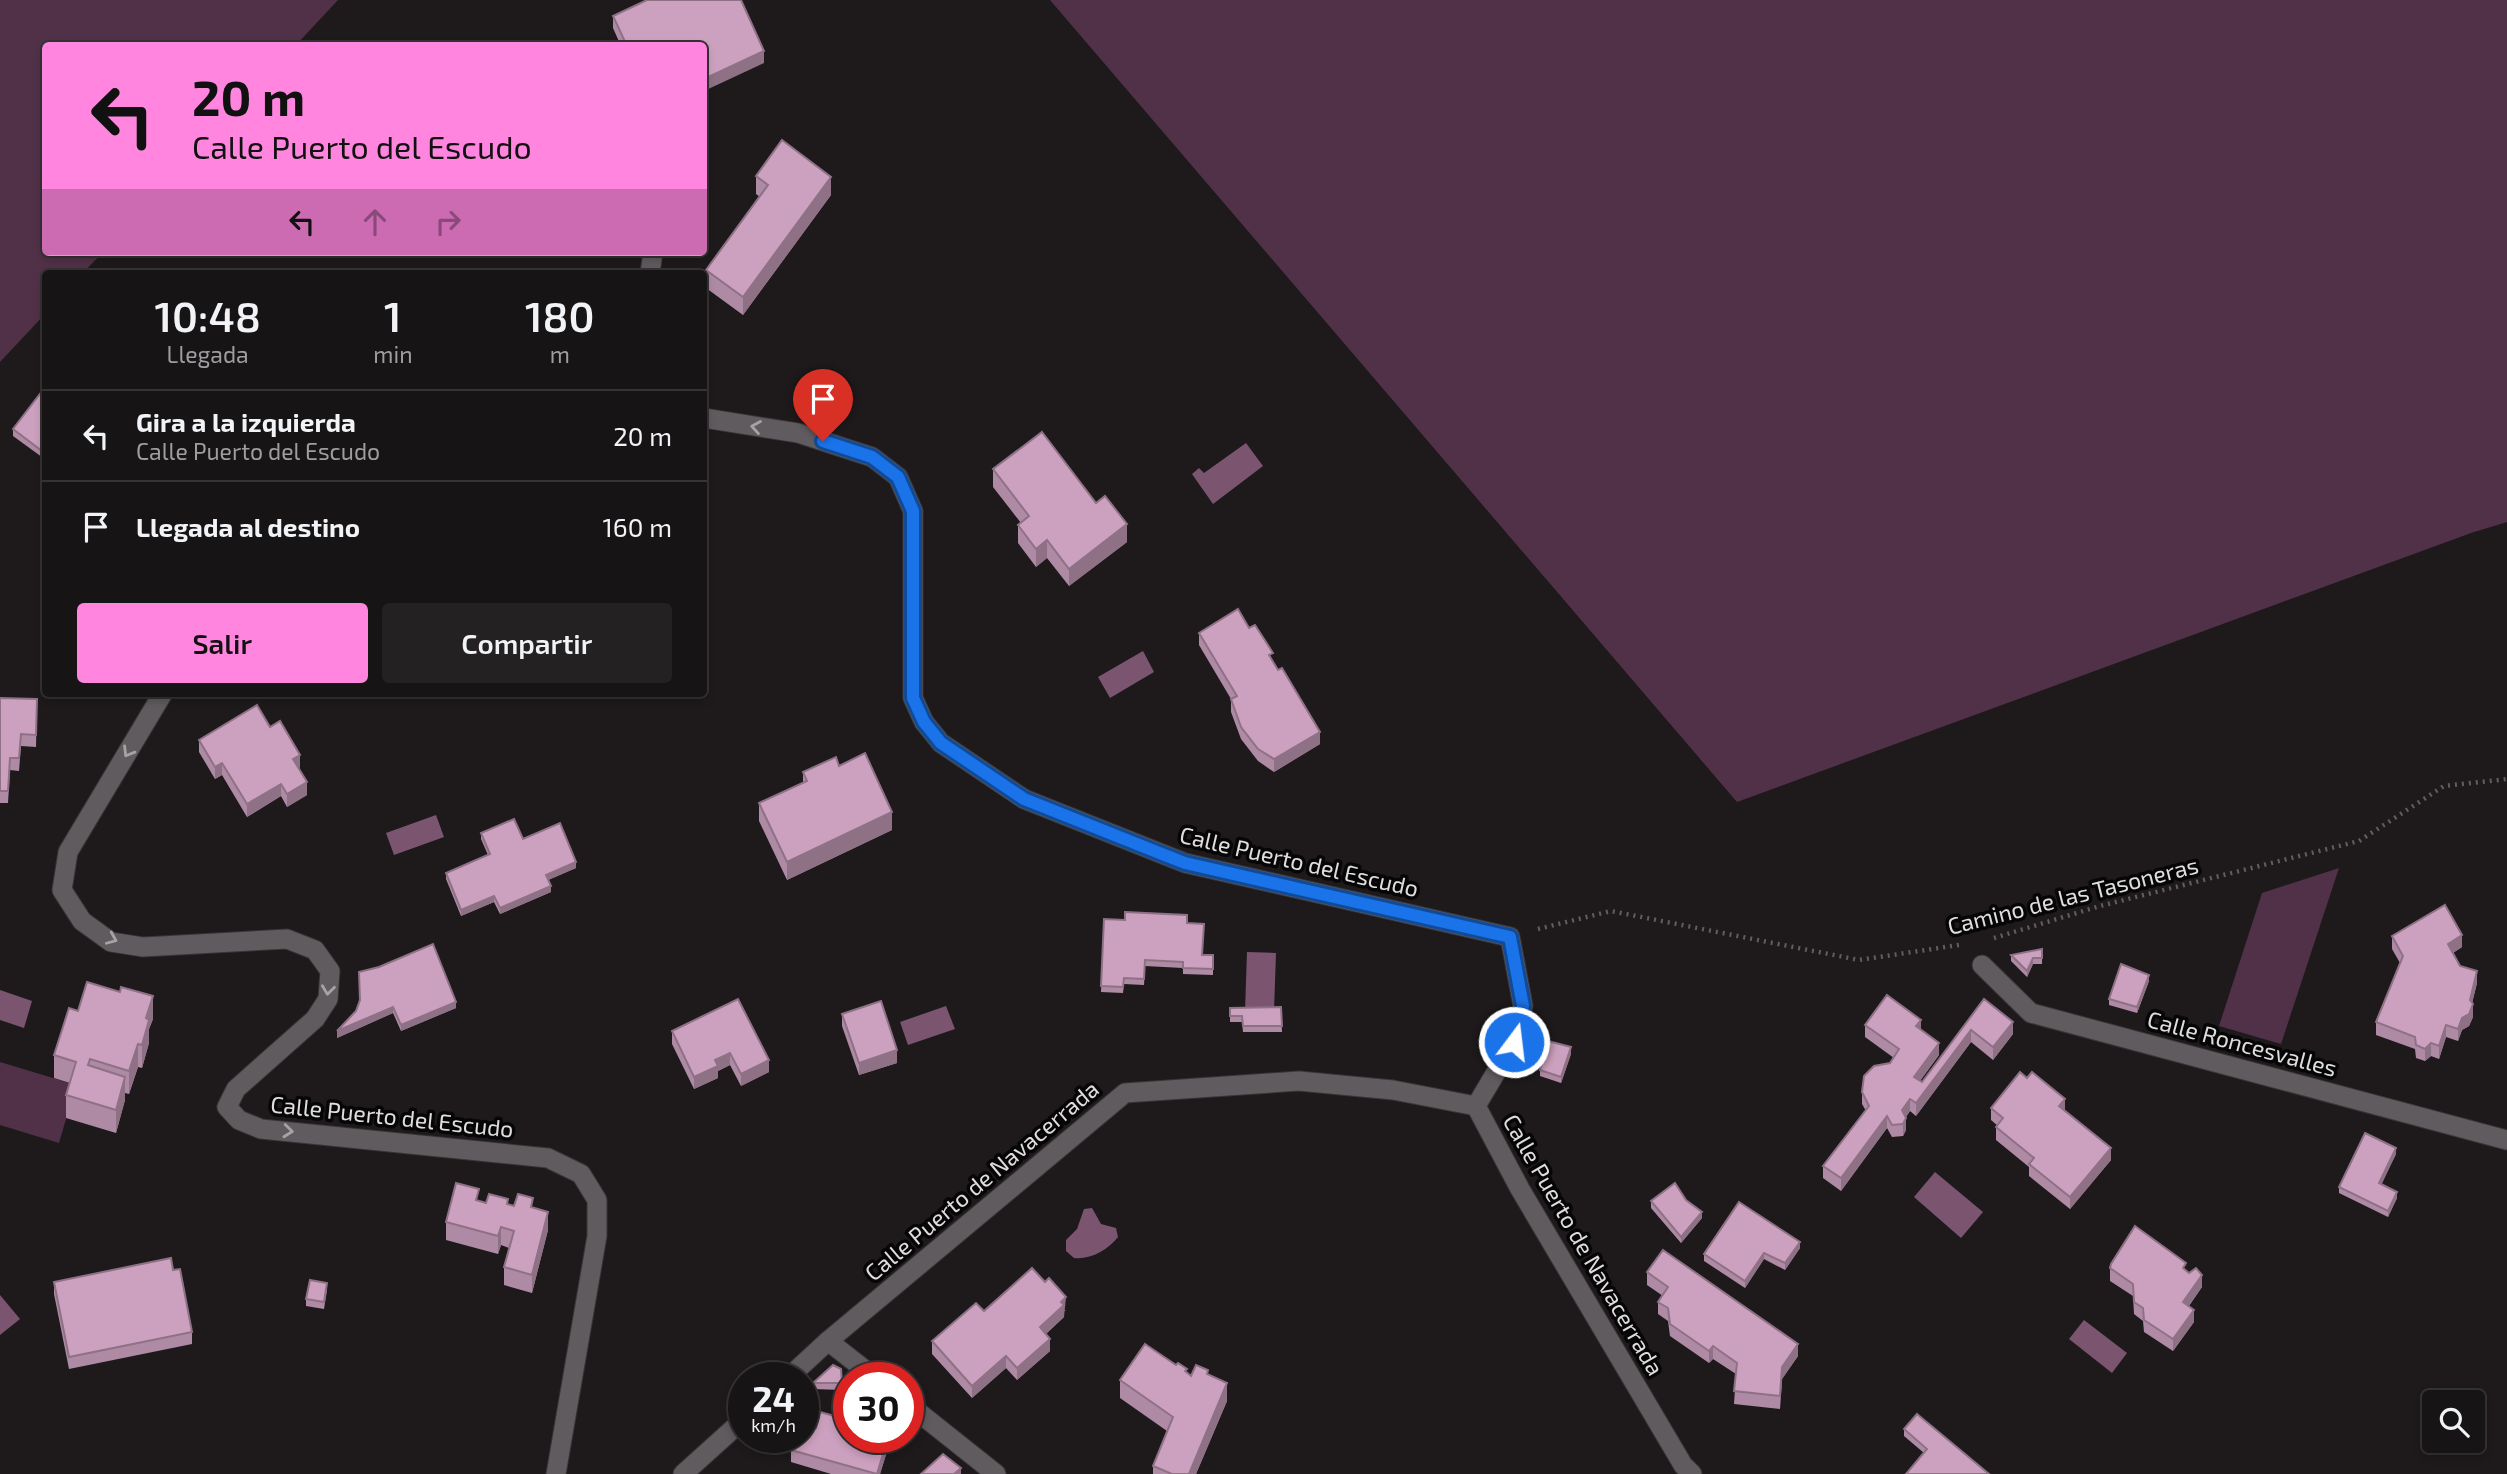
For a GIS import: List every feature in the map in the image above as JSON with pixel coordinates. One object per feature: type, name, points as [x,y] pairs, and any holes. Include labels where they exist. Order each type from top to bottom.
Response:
[{"type":"street","name":"Calle Puerto del Escudo","points":[[707,418],[798,433],[872,457],[898,477],[913,511],[913,698],[924,722],[941,743],[1024,799],[1185,863],[1510,937]]},
{"type":"street","name":"Calle Puerto del Escudo","points":[[161,697],[68,852],[62,890],[82,921],[111,942],[143,947],[287,939],[315,950],[330,971],[328,999],[315,1020],[236,1088],[227,1107],[239,1120],[261,1129],[548,1158],[581,1174],[597,1200],[597,1236],[558,1472]]},
{"type":"street","points":[[1476,1106],[1514,1042],[1523,1006],[1510,937]]},
{"type":"street","name":"Calle Roncesvalles","points":[[1982,965],[2031,1013],[2507,1140]]},
{"type":"street","name":"Calle Puerto de Navacerrada","points":[[805,1362],[1125,1093],[1299,1082],[1393,1090],[1476,1106],[1520,1189],[1683,1465],[1692,1474]]},
{"type":"street","points":[[828,1341],[855,1362]]},
{"type":"street","points":[[924,1417],[996,1474]]},
{"type":"street","points":[[683,1474],[728,1433]]},
{"type":"path","name":"Camino de las Tasoneras","points":[[1990,939],[2100,906],[2359,841],[2444,786],[2507,779]]},
{"type":"path","name":"Camino de las Tasoneras","points":[[1510,937],[1611,911],[1859,960],[1964,944]]},
{"type":"shaded area","points":[[0,0],[338,0],[299,42],[42,42],[42,256],[99,256],[86,270],[42,270],[42,317],[0,362]]},
{"type":"shaded area","points":[[1050,0],[2507,0],[2507,522],[1737,802]]},
{"type":"shaded area","points":[[1246,443],[1263,466],[1213,504],[1192,474],[1199,468],[1204,473]]},
{"type":"shaded area","points":[[1143,651],[1154,672],[1110,698],[1098,677]]},
{"type":"shaded area","points":[[436,815],[444,837],[394,855],[386,833]]},
{"type":"shaded area","points":[[2339,868],[2281,1044],[2219,1026],[2262,893]]},
{"type":"shaded area","points":[[1247,952],[1276,953],[1274,1011],[1245,1011]]},
{"type":"shaded area","points":[[0,990],[32,1001],[24,1028],[0,1020]]},
{"type":"shaded area","points":[[946,1006],[955,1029],[908,1045],[900,1022]]},
{"type":"shaded area","points":[[0,1062],[76,1085],[59,1143],[0,1125]]},
{"type":"shaded area","points":[[1935,1172],[1983,1212],[1961,1238],[1914,1197]]},
{"type":"shaded area","points":[[1092,1208],[1101,1224],[1116,1228],[1118,1237],[1098,1253],[1074,1258],[1066,1251],[1066,1240],[1077,1229],[1084,1209]]},
{"type":"shaded area","points":[[0,1295],[20,1319],[0,1335]]},
{"type":"shaded area","points":[[2084,1320],[2127,1353],[2112,1373],[2069,1339]]},
{"type":"building","points":[[647,0],[741,0],[764,51],[707,78],[707,42],[625,42],[613,16]]},
{"type":"building","points":[[782,140],[831,177],[743,297],[706,270],[768,185],[756,176]]},
{"type":"building","points":[[42,391],[42,451],[13,429]]},
{"type":"building","points":[[1042,432],[1096,503],[1105,496],[1127,524],[1069,569],[1047,540],[1036,549],[1018,525],[1029,516],[993,469]]},
{"type":"building","points":[[1238,609],[1249,628],[1255,625],[1273,653],[1269,655],[1278,670],[1282,668],[1320,732],[1274,759],[1258,749],[1241,727],[1231,699],[1237,696],[1199,633]]},
{"type":"building","points":[[0,698],[37,699],[36,735],[21,734],[19,758],[10,758],[8,791],[0,791]]},
{"type":"building","points":[[257,705],[270,727],[280,721],[300,755],[293,759],[307,782],[287,794],[281,784],[247,804],[222,763],[215,767],[199,740]]},
{"type":"building","points":[[865,753],[892,812],[787,862],[759,803],[807,781],[803,772],[836,757],[839,766]]},
{"type":"building","points":[[514,819],[523,839],[560,823],[576,862],[546,875],[551,886],[500,908],[494,896],[461,910],[446,873],[490,854],[481,833]]},
{"type":"building","points":[[2445,905],[2462,935],[2448,944],[2460,966],[2477,971],[2470,1000],[2473,1004],[2469,1014],[2462,1018],[2458,1029],[2446,1025],[2439,1046],[2431,1043],[2425,1049],[2416,1045],[2415,1037],[2376,1022],[2403,956],[2392,936]]},
{"type":"building","points":[[1125,912],[1187,915],[1187,923],[1204,924],[1202,955],[1213,955],[1213,969],[1183,968],[1183,962],[1145,960],[1144,979],[1124,978],[1123,987],[1101,986],[1104,919],[1125,920]]},
{"type":"building","points":[[433,944],[456,1002],[401,1025],[393,1007],[337,1031],[356,1011],[360,1000],[359,972],[379,967]]},
{"type":"building","points":[[2042,949],[2042,958],[2033,958],[2027,971],[2011,955]]},
{"type":"building","points":[[2121,964],[2149,975],[2137,1007],[2109,999]]},
{"type":"building","points":[[87,982],[120,992],[121,987],[153,996],[142,1045],[138,1044],[129,1071],[90,1059],[88,1065],[125,1077],[116,1110],[66,1095],[76,1062],[54,1055],[69,1008],[78,1011]]},
{"type":"building","points":[[1887,995],[1921,1020],[1916,1026],[1939,1043],[1914,1077],[1922,1082],[1984,999],[2013,1022],[1993,1047],[1971,1030],[1916,1103],[1910,1099],[1902,1110],[1906,1118],[1903,1124],[1892,1125],[1887,1116],[1841,1178],[1823,1166],[1869,1106],[1862,1092],[1864,1076],[1874,1066],[1890,1063],[1899,1049],[1865,1025]]},
{"type":"building","points":[[738,999],[769,1060],[741,1074],[730,1053],[715,1060],[718,1066],[694,1077],[672,1031]]},
{"type":"building","points":[[881,1001],[897,1050],[859,1063],[842,1014]]},
{"type":"building","points":[[1281,1007],[1282,1026],[1243,1026],[1242,1016],[1230,1016],[1230,1008]]},
{"type":"building","points":[[1548,1041],[1571,1047],[1561,1077],[1540,1070]]},
{"type":"building","points":[[2020,1072],[2027,1078],[2032,1072],[2065,1099],[2059,1106],[2111,1148],[2070,1197],[2029,1164],[2034,1158],[1996,1127],[2003,1118],[1991,1108]]},
{"type":"building","points":[[2365,1133],[2396,1148],[2379,1183],[2397,1192],[2388,1211],[2339,1187]]},
{"type":"building","points":[[456,1183],[479,1189],[476,1200],[486,1203],[489,1194],[508,1199],[507,1204],[514,1206],[518,1194],[533,1198],[531,1207],[548,1212],[532,1275],[504,1267],[514,1231],[501,1227],[498,1236],[446,1222]]},
{"type":"building","points":[[1675,1183],[1686,1200],[1702,1212],[1681,1237],[1651,1201]]},
{"type":"building","points":[[1739,1202],[1800,1242],[1785,1263],[1764,1253],[1745,1281],[1704,1254]]},
{"type":"building","points":[[2135,1226],[2186,1263],[2183,1268],[2189,1273],[2196,1268],[2202,1275],[2183,1302],[2194,1310],[2173,1339],[2144,1320],[2143,1308],[2134,1302],[2133,1284],[2110,1268]]},
{"type":"building","points":[[1663,1250],[1798,1344],[1782,1367],[1780,1396],[1734,1391],[1737,1363],[1713,1346],[1709,1351],[1670,1324],[1668,1308],[1658,1302],[1668,1287],[1647,1272]]},
{"type":"building","points":[[171,1258],[173,1270],[180,1269],[192,1332],[69,1357],[54,1282]]},
{"type":"building","points":[[1032,1268],[1045,1282],[1049,1278],[1066,1297],[1061,1302],[1064,1305],[1040,1327],[1050,1339],[1017,1368],[1006,1356],[972,1386],[932,1341],[976,1303],[984,1311]]},
{"type":"building","points":[[310,1280],[327,1283],[324,1302],[306,1299]]},
{"type":"building","points":[[1145,1344],[1176,1365],[1178,1363],[1187,1369],[1185,1371],[1191,1376],[1196,1365],[1208,1370],[1207,1374],[1227,1383],[1189,1474],[1172,1474],[1153,1466],[1173,1417],[1120,1380]]},
{"type":"building","points":[[833,1365],[833,1383],[819,1383],[819,1378]]},
{"type":"building","points":[[820,1412],[833,1416],[833,1453],[883,1453],[877,1474],[802,1453],[819,1453]]},
{"type":"building","points":[[1917,1414],[1989,1474],[1906,1474],[1927,1449],[1904,1429]]},
{"type":"building","points":[[943,1454],[961,1468],[954,1474],[921,1474]]},
{"type":"route","points":[[823,441],[872,457],[898,477],[913,511],[913,698],[924,722],[941,743],[1024,799],[1185,863],[1510,937],[1523,1006],[1514,1042]]}]
